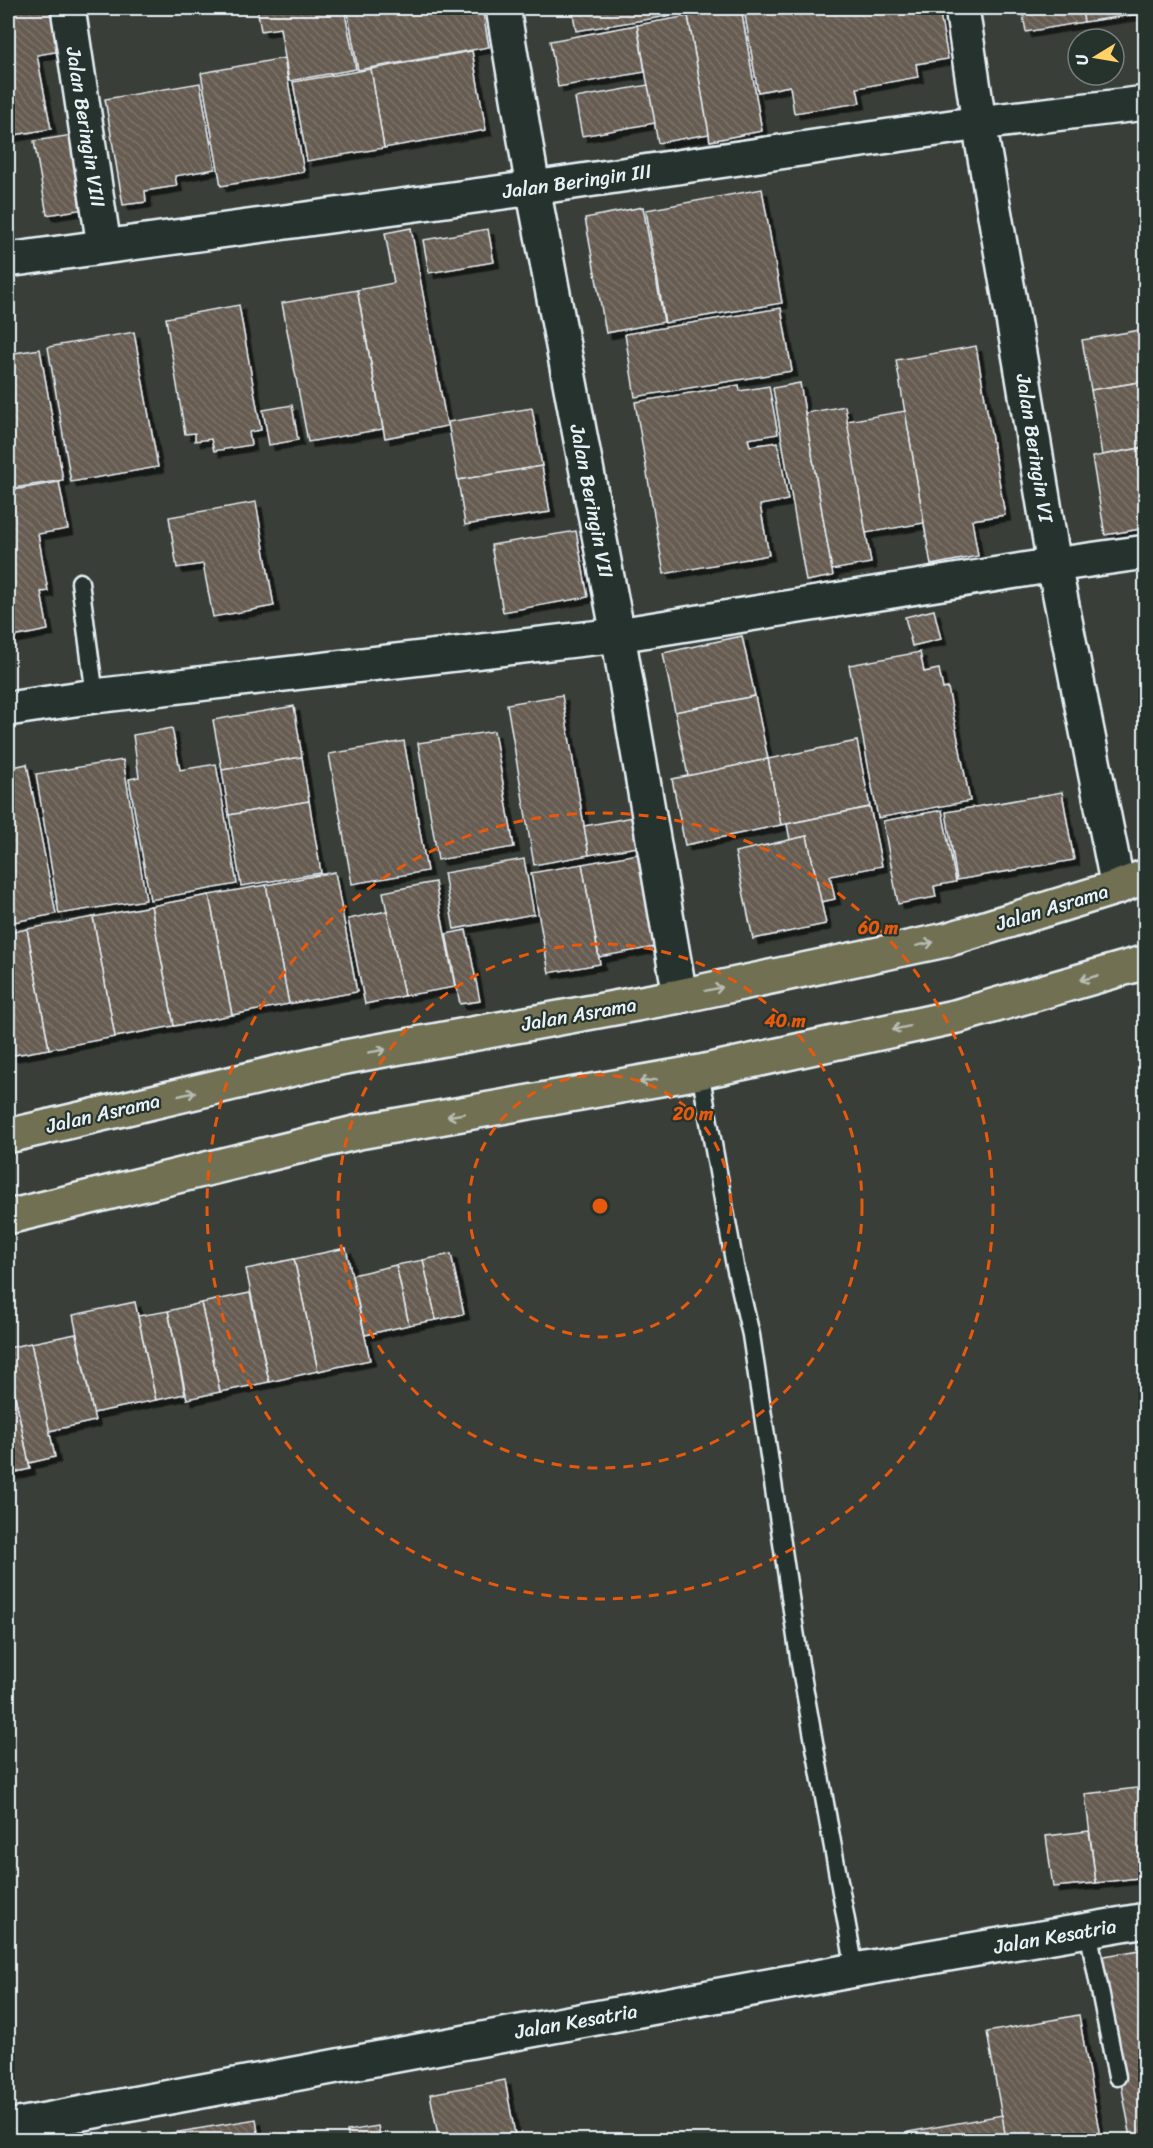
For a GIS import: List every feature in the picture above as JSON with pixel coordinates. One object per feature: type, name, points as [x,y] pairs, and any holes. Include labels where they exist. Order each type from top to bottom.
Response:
[{"type":"highway","name":"Jalan Asrama","points":[[8,1136],[340,1058],[680,996],[946,940],[1132,881]]},
{"type":"highway","points":[[8,1217],[359,1132],[700,1072],[958,1016],[1146,962]]},
{"type":"street","name":"Jalan Beringin VIII","points":[[68,8],[104,246]]},
{"type":"street","name":"Jalan Beringin VII","points":[[503,8],[533,188],[618,635],[680,996]]},
{"type":"street","name":"Jalan Beringin VI","points":[[962,8],[1053,565],[1132,881]]},
{"type":"street","name":"Jalan Beringin III","points":[[8,260],[533,188],[979,123],[1146,103]]},
{"type":"street","points":[[8,709],[95,696],[618,635],[1146,552]]},
{"type":"street","name":"Jalan Kesatria","points":[[8,2127],[855,1970],[1146,1920]]},
{"type":"lane","points":[[80,582],[95,696]]},
{"type":"lane","points":[[700,1072],[735,1266],[751,1335],[800,1664],[855,1970]]},
{"type":"lane","points":[[1088,1930],[1117,2077]]},
{"type":"building","points":[[8,8],[52,8],[61,51],[37,55],[51,129],[8,136]]},
{"type":"building","points":[[257,8],[344,8],[356,69],[289,81],[280,28],[261,31]]},
{"type":"building","points":[[347,8],[482,8],[489,47],[358,70]]},
{"type":"building","points":[[572,8],[717,8],[576,31]]},
{"type":"building","points":[[741,8],[762,131],[710,141],[688,16]]},
{"type":"building","points":[[788,8],[939,8],[948,59],[916,64],[918,77],[857,88],[860,103],[794,113],[790,86],[758,92],[745,15]]},
{"type":"building","points":[[1022,8],[1082,8],[1084,22],[1026,32]]},
{"type":"building","points":[[1082,8],[1144,8],[1145,13],[1084,22]]},
{"type":"building","points":[[688,16],[709,134],[658,143],[637,25]]},
{"type":"building","points":[[637,25],[645,72],[558,87],[550,41]]},
{"type":"building","points":[[472,51],[486,130],[384,148],[371,69]]},
{"type":"building","points":[[284,58],[304,172],[221,186],[201,73]]},
{"type":"building","points":[[371,69],[384,148],[307,161],[293,82]]},
{"type":"building","points":[[200,83],[215,169],[175,176],[177,186],[145,191],[146,202],[123,205],[105,99]]},
{"type":"building","points":[[648,85],[655,123],[582,136],[575,98]]},
{"type":"building","points":[[72,135],[85,209],[47,215],[34,141]]},
{"type":"building","points":[[762,189],[782,303],[665,323],[646,210]]},
{"type":"building","points":[[643,207],[664,322],[606,333],[585,218]]},
{"type":"building","points":[[411,228],[447,426],[385,438],[357,290],[394,283],[385,233]]},
{"type":"building","points":[[488,229],[494,262],[429,273],[423,240]]},
{"type":"building","points":[[357,290],[383,429],[308,442],[282,303]]},
{"type":"building","points":[[239,305],[261,430],[249,432],[251,445],[214,451],[211,439],[195,441],[195,433],[185,434],[166,318]]},
{"type":"building","points":[[781,308],[792,371],[635,397],[625,334]]},
{"type":"building","points":[[1146,329],[1146,381],[1091,390],[1082,340]]},
{"type":"building","points":[[134,332],[158,467],[71,482],[48,347]]},
{"type":"building","points":[[976,346],[1005,515],[972,520],[978,556],[931,565],[896,360]]},
{"type":"building","points":[[40,349],[63,480],[8,489],[8,354]]},
{"type":"building","points":[[1146,381],[1146,447],[1102,455],[1091,390]]},
{"type":"building","points":[[800,383],[833,576],[806,581],[773,388]]},
{"type":"building","points":[[739,385],[740,391],[769,386],[778,434],[748,439],[750,446],[778,442],[788,500],[760,505],[769,555],[664,574],[635,402]]},
{"type":"building","points":[[292,405],[298,440],[269,445],[263,410]]},
{"type":"building","points":[[845,406],[871,563],[832,570],[805,413]]},
{"type":"building","points":[[532,408],[542,466],[458,480],[448,422]]},
{"type":"building","points":[[905,411],[924,523],[866,533],[847,421]]},
{"type":"building","points":[[1146,447],[1146,528],[1105,535],[1092,457]]},
{"type":"building","points":[[542,466],[550,512],[465,525],[458,480]]},
{"type":"building","points":[[59,482],[68,529],[38,534],[48,591],[41,592],[48,630],[8,638],[8,491]]},
{"type":"building","points":[[256,502],[274,606],[213,617],[203,564],[177,568],[169,517]]},
{"type":"building","points":[[576,531],[588,597],[503,612],[491,545]]},
{"type":"building","points":[[934,610],[941,639],[912,646],[905,617]]},
{"type":"building","points":[[742,636],[755,696],[675,712],[663,653]]},
{"type":"building","points":[[920,652],[924,672],[939,669],[943,689],[948,688],[970,801],[878,818],[849,665]]},
{"type":"building","points":[[562,695],[589,855],[534,865],[507,704]]},
{"type":"building","points":[[755,696],[768,759],[688,776],[675,712]]},
{"type":"building","points":[[294,706],[302,757],[222,770],[213,720]]},
{"type":"building","points":[[172,728],[180,770],[216,764],[237,884],[150,900],[129,779],[139,777],[133,735]]},
{"type":"building","points":[[494,731],[514,847],[438,860],[418,743]]},
{"type":"building","points":[[404,741],[427,871],[352,884],[329,754]]},
{"type":"building","points":[[857,741],[870,807],[781,825],[768,759]]},
{"type":"building","points":[[302,757],[309,801],[229,815],[222,770]]},
{"type":"building","points":[[768,759],[781,825],[685,845],[672,779]]},
{"type":"building","points":[[123,760],[146,900],[59,914],[36,774]]},
{"type":"building","points":[[27,764],[56,914],[8,923],[8,768]]},
{"type":"building","points":[[1062,792],[1074,860],[957,880],[946,812]]},
{"type":"building","points":[[309,801],[321,873],[241,886],[229,815]]},
{"type":"building","points":[[870,807],[882,866],[830,876],[835,899],[821,902],[807,836],[790,840],[787,824]]},
{"type":"building","points":[[942,810],[956,882],[934,886],[936,897],[898,904],[883,821]]},
{"type":"building","points":[[633,817],[638,847],[589,855],[584,826]]},
{"type":"building","points":[[807,836],[826,924],[753,939],[735,852]]},
{"type":"building","points":[[643,853],[660,946],[599,957],[582,864]]},
{"type":"building","points":[[524,859],[534,914],[454,929],[444,873]]},
{"type":"building","points":[[582,864],[600,964],[549,973],[531,873]]},
{"type":"building","points":[[335,872],[357,992],[289,1004],[266,885]]},
{"type":"building","points":[[435,882],[455,987],[404,996],[383,892]]},
{"type":"building","points":[[266,885],[289,1004],[232,1015],[209,895]]},
{"type":"building","points":[[209,895],[232,1015],[174,1026],[151,906]]},
{"type":"building","points":[[151,906],[174,1026],[115,1037],[93,917]]},
{"type":"building","points":[[387,911],[404,996],[365,1004],[348,919]]},
{"type":"building","points":[[93,917],[115,1037],[49,1049],[27,929]]},
{"type":"building","points":[[27,929],[49,1049],[8,1056],[8,933]]},
{"type":"building","points":[[466,930],[480,1001],[460,1004],[446,934]]},
{"type":"building","points":[[346,1248],[370,1360],[318,1371],[294,1259]]},
{"type":"building","points":[[451,1254],[464,1314],[436,1320],[423,1260]]},
{"type":"building","points":[[294,1259],[318,1371],[269,1382],[246,1269]]},
{"type":"building","points":[[423,1260],[436,1320],[409,1325],[396,1265]]},
{"type":"building","points":[[396,1265],[409,1325],[365,1335],[352,1275]]},
{"type":"building","points":[[250,1293],[269,1382],[220,1392],[201,1303]]},
{"type":"building","points":[[135,1302],[156,1400],[93,1413],[73,1315]]},
{"type":"building","points":[[201,1303],[220,1392],[187,1399],[168,1311]]},
{"type":"building","points":[[168,1311],[185,1394],[156,1400],[138,1316]]},
{"type":"building","points":[[76,1334],[95,1421],[49,1431],[31,1343]]},
{"type":"building","points":[[31,1343],[55,1457],[29,1463],[8,1362],[8,1348]]},
{"type":"building","points":[[8,1362],[30,1469],[8,1474]]},
{"type":"building","points":[[1146,1787],[1146,1877],[1096,1883],[1085,1794]]},
{"type":"building","points":[[1089,1831],[1096,1883],[1053,1887],[1046,1836]]},
{"type":"building","points":[[1146,1949],[1146,2135],[1131,2138],[1098,1957]]},
{"type":"building","points":[[1079,2015],[1100,2137],[1078,2140],[1006,2140],[987,2032]]},
{"type":"building","points":[[505,2080],[516,2140],[439,2140],[430,2094]]},
{"type":"building","points":[[1002,2115],[1006,2140],[910,2140],[908,2132]]},
{"type":"building","points":[[256,2119],[259,2140],[131,2140]]},
{"type":"building","points":[[378,2126],[381,2140],[349,2140],[347,2131]]},
{"type":"building","points":[[612,2135],[613,2140],[580,2140]]}]
